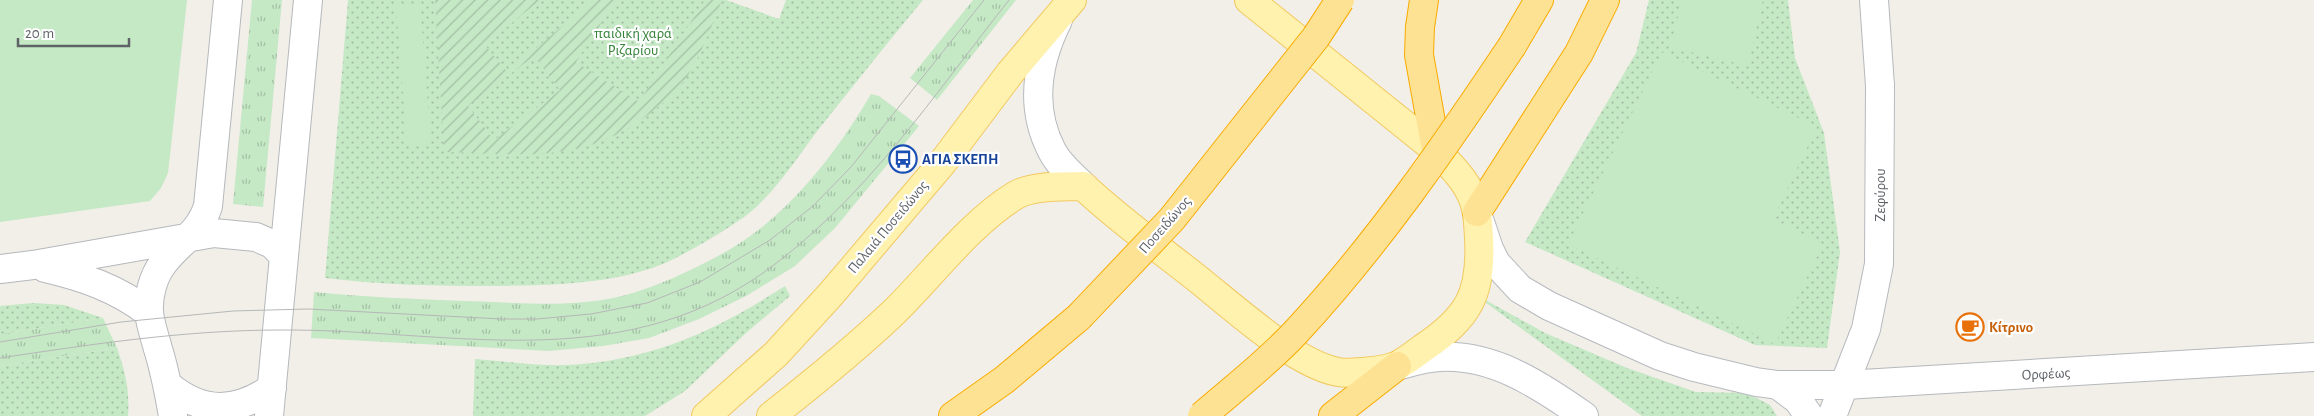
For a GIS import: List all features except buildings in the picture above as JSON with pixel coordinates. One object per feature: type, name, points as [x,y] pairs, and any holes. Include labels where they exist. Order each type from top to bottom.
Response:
[{"type":"highway","name":"Ποσειδώνος","points":[[953,416],[1004,380],[1079,317],[1172,219],[1316,37],[1340,0]]},
{"type":"highway","points":[[1424,0],[1420,27],[1419,55],[1436,150]]},
{"type":"highway","points":[[1202,416],[1294,334],[1342,278],[1416,186],[1512,46],[1539,0]]},
{"type":"highway","points":[[1477,212],[1579,54],[1605,0]]},
{"type":"highway","points":[[1333,416],[1397,366]]},
{"type":"main road","points":[[772,416],[820,378],[892,313],[993,210],[1017,194],[1034,189],[1083,186],[1278,343],[1321,367],[1339,372],[1359,372],[1397,366],[1458,320],[1470,304],[1479,271],[1477,212],[1472,194],[1461,176],[1436,150],[1249,0]]},
{"type":"main road","name":"Παλαιά Ποσειδώνος","points":[[706,416],[776,354],[831,294],[943,162],[1010,73],[1070,4]]},
{"type":"street","points":[[173,416],[168,386],[149,313],[154,278],[162,265],[191,236],[205,215],[211,192],[228,0]]},
{"type":"street","points":[[269,416],[308,0]]},
{"type":"street","name":"Ζεφύρου","points":[[1832,416],[1866,329],[1879,264],[1880,86],[1874,0]]},
{"type":"street","points":[[1070,4],[1048,41],[1040,64],[1038,100],[1043,127],[1052,152],[1065,169],[1083,186]]},
{"type":"street","name":"Ορφέως","points":[[1477,212],[1489,249],[1496,263],[1520,289],[1532,297],[1660,356],[1728,376],[1778,385],[1845,385],[2314,357]]},
{"type":"street","points":[[0,269],[33,265],[214,233],[256,237],[272,244],[284,256]]},
{"type":"street","points":[[33,265],[82,277],[111,288],[132,300],[149,313]]},
{"type":"street","points":[[1397,366],[1431,358],[1452,357],[1492,364],[1531,380],[1584,416]]},
{"type":"street","points":[[1778,385],[1798,400],[1809,416]]},
{"type":"street","points":[[168,386],[185,399],[220,407],[254,401],[272,388]]},
{"type":"green space","points":[[0,0],[187,0],[168,173],[161,188],[150,201],[0,222]]},
{"type":"green space","points":[[252,0],[282,0],[263,207],[233,204]]},
{"type":"green space","name":"παιδική χαρά Ριζαρίου","points":[[348,0],[726,0],[779,19],[786,0],[923,0],[818,130],[777,185],[748,214],[714,237],[660,265],[611,278],[534,285],[452,286],[410,285],[325,278]]},
{"type":"green space","points":[[435,0],[540,0],[485,45],[507,72],[594,0],[616,0],[576,62],[639,102],[705,0],[722,0],[701,51],[685,80],[663,103],[624,130],[600,142],[576,149],[551,153],[444,152]],"holes":[[[534,56],[560,90],[494,140],[468,106]]]},
{"type":"green space","points":[[973,0],[1016,0],[937,100],[910,78]]},
{"type":"green space","points":[[1649,0],[1788,0],[1795,58],[1824,133],[1840,252],[1827,348],[1755,345],[1525,242],[1636,53]]},
{"type":"green space","points":[[1682,0],[1763,0],[1748,66],[1670,47]]},
{"type":"green space","points":[[420,3],[431,144],[407,146],[396,5]]},
{"type":"green space","points":[[1662,52],[1817,127],[1773,219],[1823,244],[1775,344],[1568,244]]},
{"type":"green space","points":[[871,94],[879,96],[919,126],[835,228],[795,266],[746,296],[699,319],[649,338],[603,346],[549,351],[311,338],[314,292],[371,297],[556,304],[599,300],[625,295],[674,277],[709,261],[739,244],[782,209],[800,192],[831,154]]},
{"type":"green space","points":[[785,286],[790,296],[746,333],[685,391],[645,416],[473,416],[475,359],[566,365],[626,357],[681,341],[707,330]]},
{"type":"green space","points":[[1471,292],[1545,333],[1627,368],[1696,392],[1747,393],[1770,405],[1777,416],[1642,416]]},
{"type":"green space","points":[[34,303],[64,305],[103,318],[0,334],[0,306]]},
{"type":"green space","points":[[103,318],[117,348],[0,366],[0,334]]},
{"type":"green space","points":[[117,348],[126,381],[128,416],[0,416],[0,366]]},
{"type":"tram line","points":[[0,342],[121,322],[233,311],[308,309],[502,319],[537,319],[591,314],[647,303],[700,282],[770,240],[813,206],[851,167],[984,0]]},
{"type":"tram line","points":[[0,358],[140,339],[210,332],[281,330],[529,340],[589,336],[649,326],[707,305],[763,273],[799,245],[833,213],[895,146],[1009,0]]},
{"type":"place","name":"ΑΓΙΑ ΣΚΕΠΗ","points":[[903,159]]},
{"type":"place","name":"Κίτρινο","points":[[1970,327]]}]
